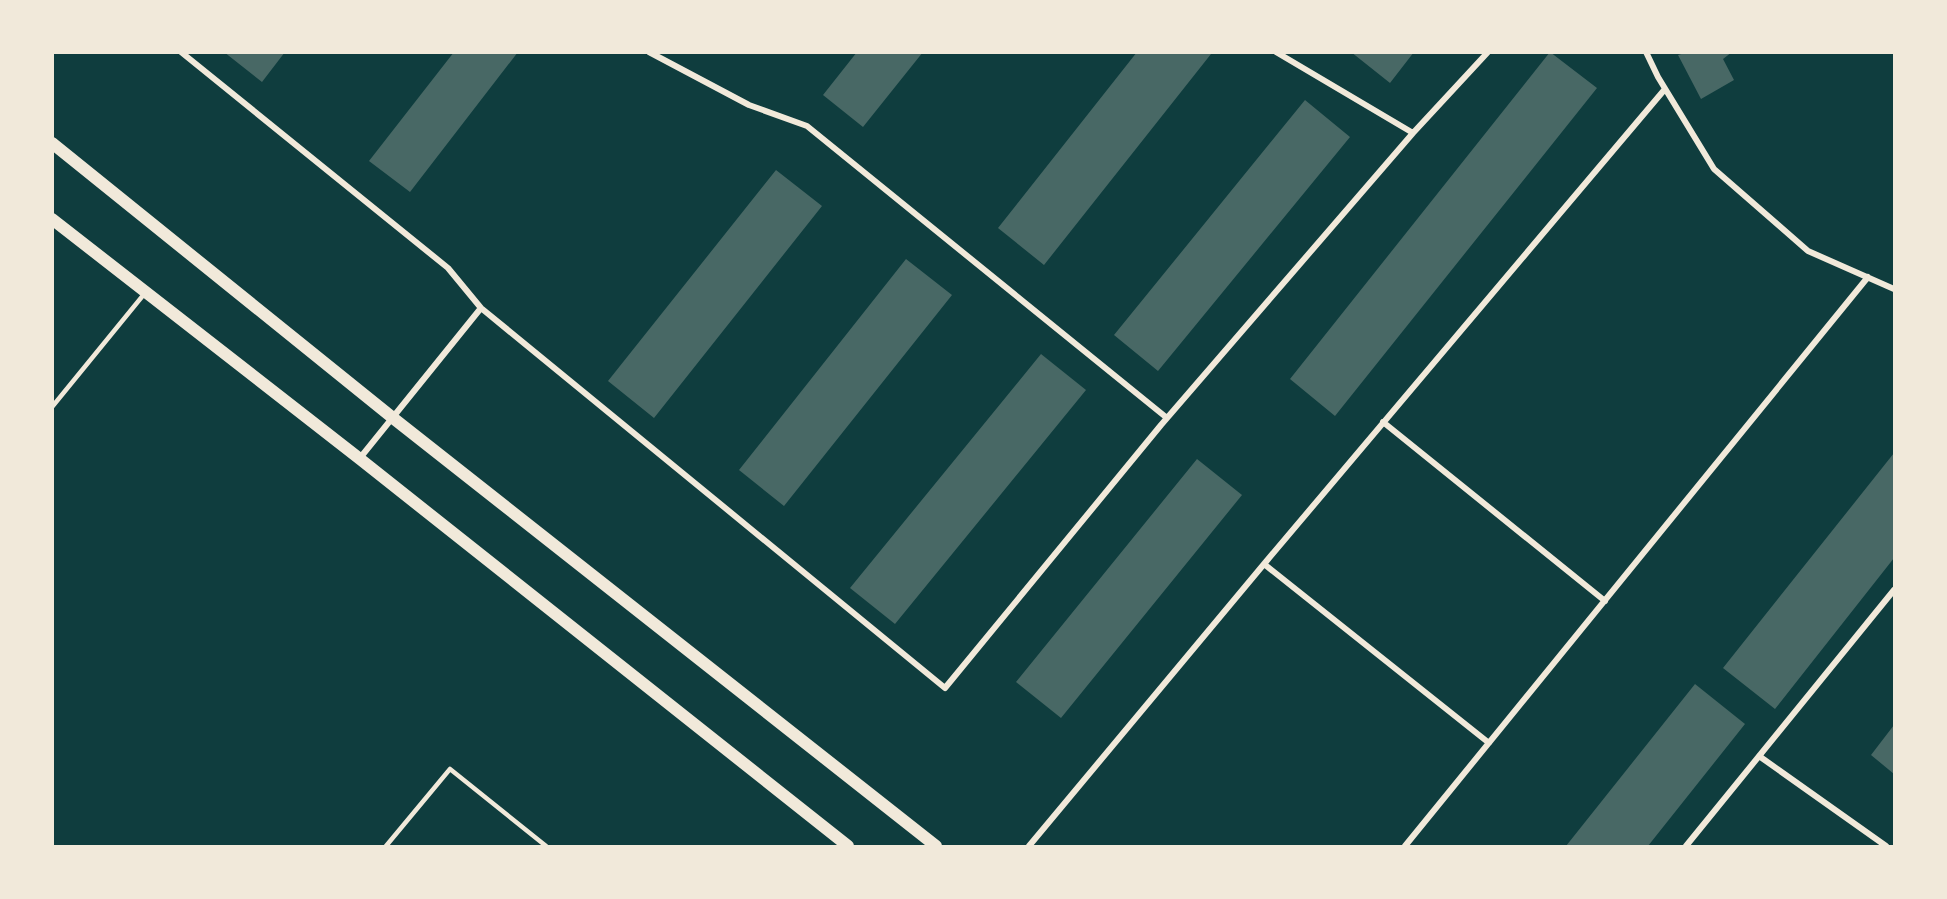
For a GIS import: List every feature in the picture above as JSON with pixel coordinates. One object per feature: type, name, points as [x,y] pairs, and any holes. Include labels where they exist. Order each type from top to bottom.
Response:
[{"type":"main road","points":[[52,143],[393,418],[936,846]]},
{"type":"main road","points":[[52,219],[360,459],[848,846]]},
{"type":"street","points":[[181,52],[448,268],[481,308],[945,688],[1167,418],[1413,132],[1488,52]]},
{"type":"street","points":[[649,52],[749,105],[807,126],[1167,418]]},
{"type":"street","points":[[1276,52],[1413,132]]},
{"type":"street","points":[[1646,52],[1665,89],[1714,169],[1808,251],[1894,289]]},
{"type":"street","points":[[1029,846],[1665,89]]},
{"type":"street","points":[[1405,846],[1868,277]]},
{"type":"street","points":[[360,459],[481,308]]},
{"type":"street","points":[[1383,422],[1605,602]]},
{"type":"street","points":[[1264,564],[1489,743]]},
{"type":"street","points":[[1686,846],[1894,590]]},
{"type":"street","points":[[1759,756],[1886,846]]},
{"type":"lane","points":[[52,407],[146,293]]},
{"type":"lane","points":[[386,846],[450,769],[546,846]]},
{"type":"building","points":[[224,52],[285,52],[262,82]]},
{"type":"building","points":[[454,52],[518,52],[410,192],[369,161]]},
{"type":"building","points":[[857,52],[923,52],[863,127],[823,95]]},
{"type":"building","points":[[1137,52],[1211,54],[1044,265],[998,228]]},
{"type":"building","points":[[1351,52],[1414,52],[1390,83]]},
{"type":"building","points":[[1550,52],[1597,88],[1335,416],[1290,379]]},
{"type":"building","points":[[1688,52],[1732,52],[1723,59],[1734,80],[1701,99],[1678,55]]},
{"type":"building","points":[[1305,100],[1350,137],[1158,371],[1114,335]]},
{"type":"building","points":[[776,170],[822,206],[654,418],[608,381]]},
{"type":"building","points":[[906,259],[952,295],[784,506],[739,470]]},
{"type":"building","points":[[1041,354],[1086,390],[895,624],[850,588]]},
{"type":"building","points":[[1894,453],[1894,558],[1775,709],[1723,668]]},
{"type":"building","points":[[1197,459],[1242,495],[1061,718],[1016,682]]},
{"type":"building","points":[[1695,684],[1745,724],[1648,846],[1566,846]]},
{"type":"building","points":[[1894,725],[1894,774],[1871,755]]}]
